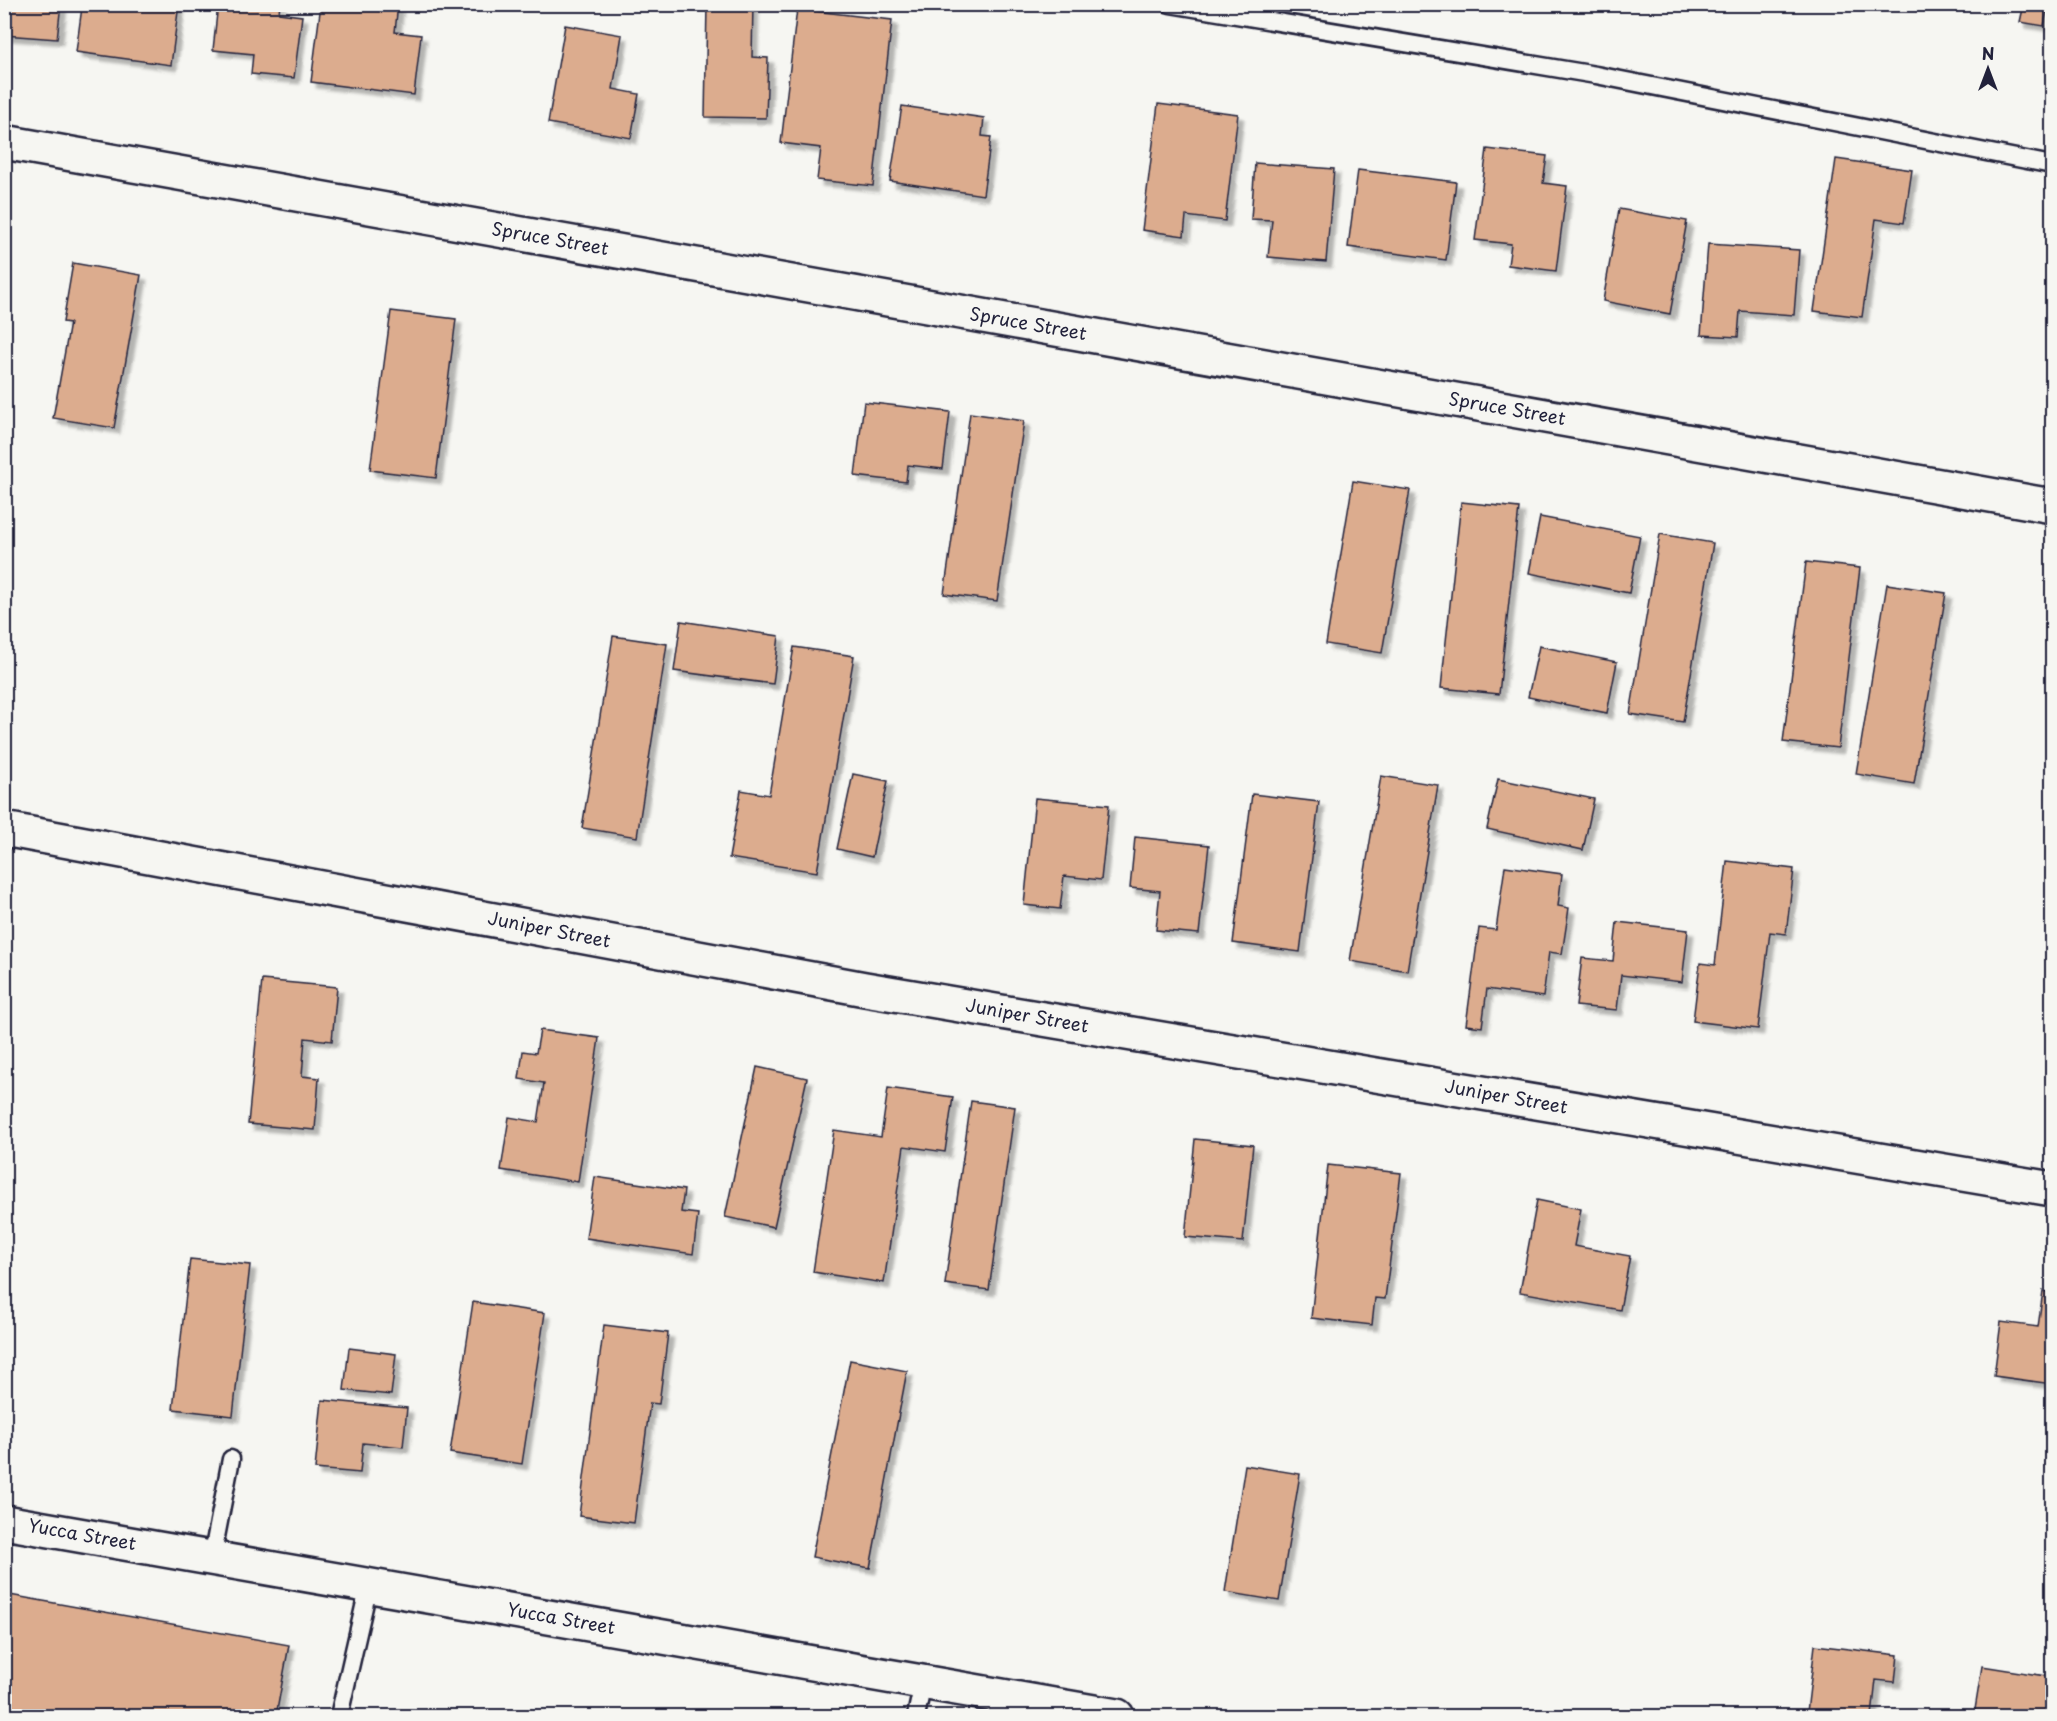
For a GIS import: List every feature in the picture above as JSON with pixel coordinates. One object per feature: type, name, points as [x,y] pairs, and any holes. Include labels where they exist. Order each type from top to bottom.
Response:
[{"type":"street","name":"Spruce Street","points":[[4,142],[2052,506]]},
{"type":"street","name":"Juniper Street","points":[[4,829],[877,991],[2052,1189]]},
{"type":"street","name":"Yucca Street","points":[[4,1522],[1117,1716]]},
{"type":"lane","points":[[1170,4],[1596,75],[2052,165]]},
{"type":"lane","points":[[212,1558],[231,1459]]},
{"type":"lane","points":[[339,1716],[369,1586]]},
{"type":"lane","points":[[916,1716],[923,1683]]},
{"type":"building","points":[[4,4],[61,4],[57,39],[4,35]]},
{"type":"building","points":[[97,4],[179,4],[171,65],[76,52],[82,7],[97,9]]},
{"type":"building","points":[[218,4],[280,4],[279,13],[302,16],[294,78],[251,74],[253,54],[213,50]]},
{"type":"building","points":[[321,4],[398,4],[395,32],[421,35],[414,95],[311,82]]},
{"type":"building","points":[[707,4],[753,4],[752,57],[768,58],[766,118],[705,117]]},
{"type":"building","points":[[2024,4],[2048,4],[2044,26],[2020,22]]},
{"type":"building","points":[[797,9],[892,20],[873,186],[817,180],[821,148],[781,143]]},
{"type":"building","points":[[565,25],[622,35],[613,89],[639,94],[631,138],[548,123]]},
{"type":"building","points":[[1158,104],[1238,114],[1225,221],[1186,216],[1184,236],[1142,230]]},
{"type":"building","points":[[902,106],[984,118],[982,136],[991,137],[983,195],[890,181]]},
{"type":"building","points":[[1487,149],[1547,156],[1543,183],[1567,186],[1556,271],[1508,265],[1511,244],[1475,240]]},
{"type":"building","points":[[1836,159],[1912,170],[1904,223],[1876,219],[1862,317],[1814,311]]},
{"type":"building","points":[[1255,163],[1334,169],[1326,262],[1268,257],[1272,220],[1251,219]]},
{"type":"building","points":[[1358,170],[1456,182],[1446,260],[1348,247]]},
{"type":"building","points":[[1619,209],[1687,221],[1670,314],[1603,301]]},
{"type":"building","points":[[1708,244],[1799,250],[1794,315],[1740,311],[1738,337],[1701,335]]},
{"type":"building","points":[[73,263],[141,275],[114,428],[53,418],[70,323],[63,322]]},
{"type":"building","points":[[391,311],[456,319],[436,478],[370,470]]},
{"type":"building","points":[[864,402],[950,412],[943,469],[908,465],[906,482],[855,476]]},
{"type":"building","points":[[970,413],[1024,421],[997,601],[944,594]]},
{"type":"building","points":[[1353,481],[1410,490],[1382,653],[1326,644]]},
{"type":"building","points":[[1461,502],[1519,508],[1499,694],[1441,688]]},
{"type":"building","points":[[1540,517],[1640,536],[1629,593],[1529,573]]},
{"type":"building","points":[[1660,534],[1713,543],[1683,722],[1630,714]]},
{"type":"building","points":[[1806,562],[1860,568],[1838,748],[1783,742]]},
{"type":"building","points":[[1887,584],[1946,593],[1914,784],[1856,774]]},
{"type":"building","points":[[681,621],[779,636],[773,684],[674,671]]},
{"type":"building","points":[[613,636],[667,644],[637,837],[582,828]]},
{"type":"building","points":[[1539,646],[1617,662],[1607,713],[1528,697]]},
{"type":"building","points":[[794,647],[854,656],[817,872],[729,858],[741,790],[769,795]]},
{"type":"building","points":[[853,774],[888,781],[872,857],[837,849]]},
{"type":"building","points":[[1381,776],[1438,785],[1407,971],[1350,961]]},
{"type":"building","points":[[1498,779],[1594,799],[1583,850],[1487,829]]},
{"type":"building","points":[[1252,794],[1319,802],[1300,952],[1233,943]]},
{"type":"building","points":[[1035,798],[1109,805],[1101,880],[1064,876],[1060,909],[1024,905]]},
{"type":"building","points":[[1135,837],[1209,845],[1199,934],[1156,930],[1160,891],[1130,888]]},
{"type":"building","points":[[1727,861],[1794,869],[1786,934],[1770,932],[1758,1029],[1693,1021],[1700,963],[1715,965]]},
{"type":"building","points":[[1505,866],[1562,874],[1558,906],[1569,908],[1562,954],[1549,952],[1543,997],[1487,989],[1482,1027],[1466,1025],[1479,928],[1496,930]]},
{"type":"building","points":[[1617,922],[1688,930],[1682,982],[1621,975],[1617,1010],[1576,1006],[1582,958],[1613,961]]},
{"type":"building","points":[[262,980],[337,987],[332,1041],[305,1038],[302,1076],[319,1078],[315,1130],[248,1124]]},
{"type":"building","points":[[540,1030],[599,1038],[578,1182],[501,1170],[509,1117],[538,1122],[544,1083],[519,1079],[523,1051],[536,1053]]},
{"type":"building","points":[[2052,1041],[2052,1078],[2048,1077]]},
{"type":"building","points":[[757,1067],[807,1078],[774,1227],[725,1217]]},
{"type":"building","points":[[888,1088],[953,1097],[945,1152],[904,1146],[884,1283],[813,1272],[834,1130],[881,1137]]},
{"type":"building","points":[[971,1101],[1015,1107],[989,1290],[945,1284]]},
{"type":"building","points":[[1195,1139],[1253,1145],[1243,1242],[1185,1237]]},
{"type":"building","points":[[1328,1165],[1401,1173],[1385,1299],[1375,1298],[1372,1325],[1311,1318]]},
{"type":"building","points":[[595,1177],[684,1190],[681,1212],[698,1214],[693,1254],[586,1238]]},
{"type":"building","points":[[1537,1200],[1581,1209],[1574,1246],[1630,1256],[1620,1310],[1520,1292]]},
{"type":"building","points":[[190,1259],[250,1265],[233,1416],[173,1409]]},
{"type":"building","points":[[2043,1291],[2052,1293],[2052,1384],[1994,1376],[2001,1322],[2038,1327]]},
{"type":"building","points":[[473,1302],[545,1313],[522,1464],[450,1453]]},
{"type":"building","points":[[604,1325],[668,1333],[659,1404],[650,1403],[634,1523],[579,1516]]},
{"type":"building","points":[[349,1348],[396,1354],[391,1395],[344,1390]]},
{"type":"building","points":[[850,1360],[907,1371],[870,1568],[812,1557]]},
{"type":"building","points":[[322,1400],[407,1408],[403,1447],[363,1443],[360,1473],[315,1469]]},
{"type":"building","points":[[1245,1465],[1300,1474],[1279,1601],[1225,1592]]},
{"type":"building","points":[[4,1594],[289,1645],[276,1716],[4,1716]]},
{"type":"building","points":[[1815,1645],[1898,1655],[1895,1682],[1876,1680],[1872,1716],[1807,1712]]},
{"type":"building","points":[[1982,1666],[2052,1677],[2052,1716],[1974,1716]]}]
